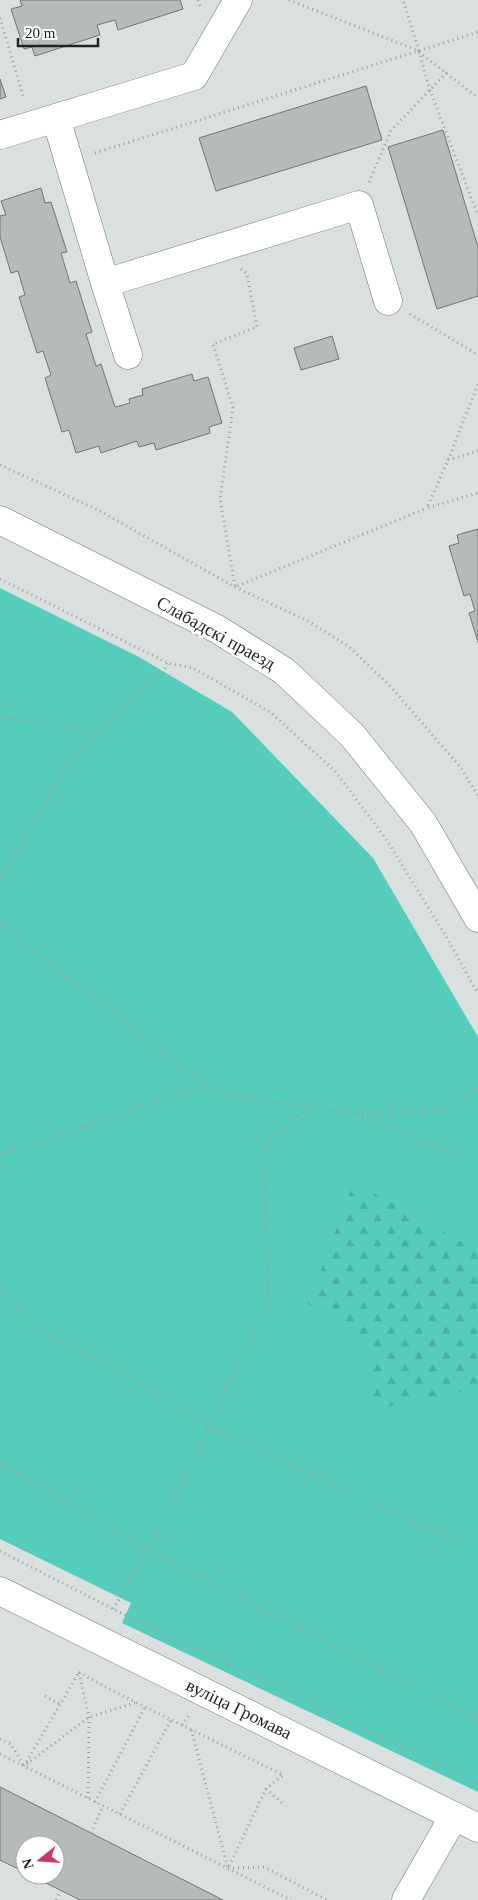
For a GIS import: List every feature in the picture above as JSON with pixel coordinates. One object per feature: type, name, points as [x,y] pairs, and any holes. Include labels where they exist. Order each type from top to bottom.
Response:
[{"type":"street","points":[[0,135],[194,76],[238,0]]},
{"type":"street","points":[[56,118],[128,355]]},
{"type":"street","points":[[105,283],[359,205],[388,301]]},
{"type":"street","name":"Слабадскі праезд","points":[[0,520],[217,629],[284,671],[352,735],[423,823],[478,918]]},
{"type":"street","name":"вуліца Громава","points":[[0,1591],[478,1828]]},
{"type":"street","points":[[406,1900],[454,1816]]},
{"type":"path","points":[[289,0],[418,51],[478,98]]},
{"type":"path","points":[[403,0],[430,90],[478,216]]},
{"type":"path","points":[[0,18],[25,102]]},
{"type":"path","points":[[68,160],[478,32]]},
{"type":"path","points":[[359,205],[391,131],[447,72]]},
{"type":"path","points":[[218,248],[247,274],[257,328],[213,344],[233,408],[220,499],[235,587]]},
{"type":"path","points":[[388,301],[478,355]]},
{"type":"path","points":[[426,508],[448,460],[478,384]]},
{"type":"path","points":[[448,460],[478,451]]},
{"type":"path","points":[[0,465],[98,510],[235,587],[308,621],[348,646],[391,687],[461,768],[478,796]]},
{"type":"path","points":[[235,587],[426,508],[478,493]]},
{"type":"path","points":[[0,579],[168,663],[193,668],[270,712],[334,771],[386,839],[446,936],[478,994]]},
{"type":"path","points":[[0,879],[73,755],[162,674],[168,663]]},
{"type":"path","points":[[0,716],[96,734]]},
{"type":"path","points":[[0,923],[212,1092]]},
{"type":"path","points":[[0,1155],[184,1092],[212,1092],[354,1114],[410,1113],[445,1108],[478,1089]]},
{"type":"path","points":[[113,1609],[148,1552],[268,1303],[264,1145],[309,1106]]},
{"type":"path","points":[[354,1114],[478,1164]]},
{"type":"path","points":[[0,1287],[33,1326],[126,1376],[209,1427],[478,1550]]},
{"type":"path","points":[[0,1463],[148,1552],[478,1718]]},
{"type":"path","points":[[0,1550],[113,1609],[478,1783]]},
{"type":"path","points":[[79,1672],[135,1702],[283,1775],[266,1789],[228,1868]]},
{"type":"path","points":[[24,1766],[79,1672]]},
{"type":"path","points":[[79,1672],[89,1716],[88,1798]]},
{"type":"path","points":[[45,1696],[60,1704]]},
{"type":"path","points":[[24,1766],[89,1716],[135,1702]]},
{"type":"path","points":[[94,1802],[145,1707]]},
{"type":"path","points":[[120,1814],[171,1720]]},
{"type":"path","points":[[191,1730],[228,1868]]},
{"type":"path","points":[[0,1739],[12,1744],[24,1766]]},
{"type":"path","points":[[0,1754],[291,1900]]},
{"type":"path","points":[[266,1789],[283,1804]]},
{"type":"path","points":[[91,1834],[103,1806]]},
{"type":"path","points":[[228,1868],[264,1867],[327,1900]]},
{"type":"path","points":[[56,1900],[61,1890]]},
{"type":"green space","points":[[0,588],[139,657],[232,712],[373,858],[478,1037],[478,1792],[122,1623],[131,1603],[0,1539]]},
{"type":"green space","points":[[354,1182],[474,1249],[478,1255],[478,1384],[445,1398],[372,1409],[373,1352],[308,1304]]},
{"type":"building","points":[[20,0],[180,0],[183,9],[118,30],[115,20],[97,25],[100,35],[35,56],[32,47],[24,49],[11,9],[22,6]]},
{"type":"building","points":[[0,79],[6,97],[0,99]]},
{"type":"building","points":[[366,86],[382,140],[216,191],[199,138]]},
{"type":"building","points":[[443,130],[478,247],[478,296],[437,309],[388,147]]},
{"type":"building","points":[[41,188],[45,203],[51,202],[67,252],[61,253],[70,283],[76,281],[92,332],[86,334],[96,366],[101,364],[115,407],[130,403],[129,399],[143,395],[142,389],[192,374],[194,381],[208,377],[222,423],[209,427],[210,433],[156,450],[154,443],[139,447],[137,441],[101,453],[99,446],[76,453],[69,430],[62,432],[45,378],[51,375],[43,351],[37,353],[19,297],[25,295],[18,271],[11,273],[0,237],[0,216],[6,215],[1,201]]},
{"type":"building","points":[[332,336],[339,359],[301,370],[294,348]]},
{"type":"building","points":[[478,529],[478,642],[469,613],[475,611],[470,594],[464,596],[449,546],[459,543],[457,535]]},
{"type":"building","points":[[0,1787],[223,1900],[80,1900],[50,1885],[65,1885],[65,1835],[15,1835],[15,1867],[0,1860]]}]
